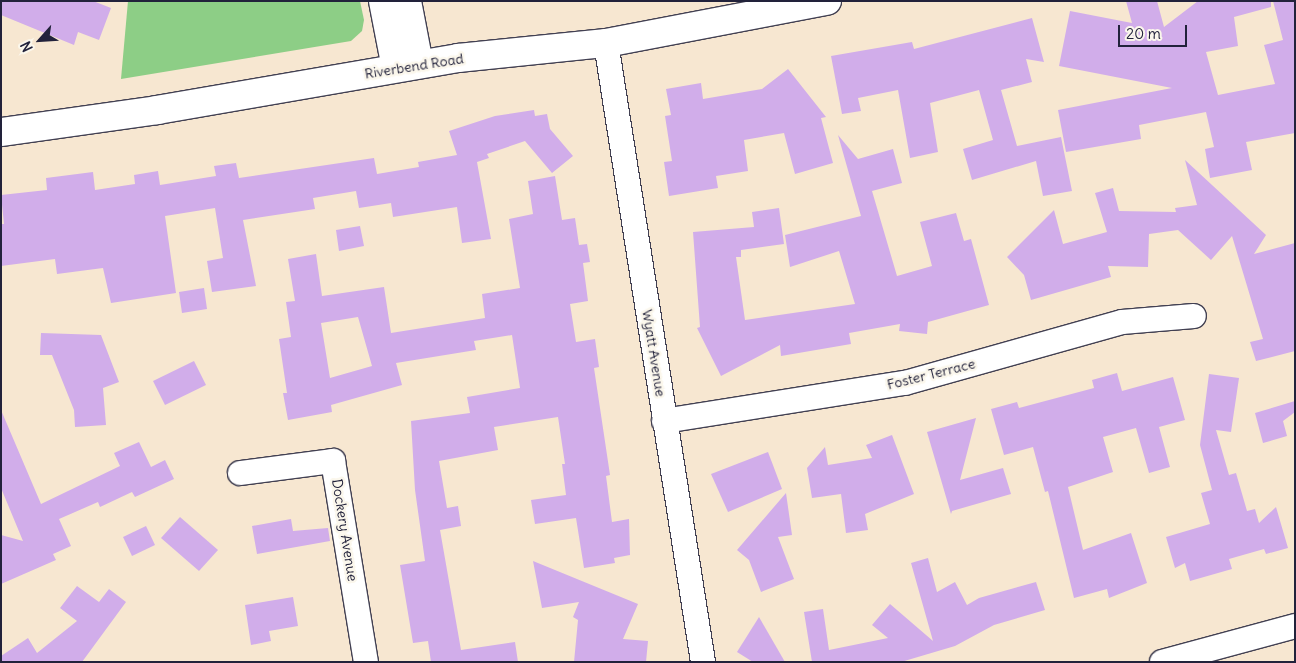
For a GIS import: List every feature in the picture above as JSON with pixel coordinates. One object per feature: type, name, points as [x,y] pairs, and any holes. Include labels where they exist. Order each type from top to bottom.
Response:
[{"type":"main road","points":[[383,1],[408,66]]},
{"type":"main road","points":[[407,1],[408,66]]},
{"type":"main road","name":"Riverbend Road","points":[[1,132],[157,110],[408,66],[606,43],[827,1]]},
{"type":"street","name":"Wyatt Avenue","points":[[606,43],[703,662]]},
{"type":"street","name":"Foster Terrace","points":[[664,421],[905,383],[1122,322],[1194,316]]},
{"type":"street","name":"Dockery Avenue","points":[[240,473],[334,461],[366,662]]},
{"type":"street","points":[[1176,660],[1295,626]]},
{"type":"green space","points":[[128,1],[360,1],[364,20],[362,31],[351,41],[121,79]]},
{"type":"building","points":[[1,1],[93,1],[111,8],[99,40],[78,32],[74,45],[1,15]]},
{"type":"building","points":[[1126,1],[1157,1],[1164,27],[1198,1],[1271,1],[1271,7],[1234,17],[1238,46],[1206,52],[1218,95],[1275,84],[1264,45],[1283,40],[1273,1],[1295,1],[1295,133],[1246,142],[1252,170],[1210,178],[1205,149],[1214,147],[1206,112],[1139,125],[1141,139],[1066,152],[1058,110],[1172,88],[1059,66],[1070,11],[1132,23]]},
{"type":"building","points":[[1032,18],[1044,62],[1026,59],[1032,82],[1001,90],[1017,146],[1061,137],[1072,191],[1043,196],[1036,161],[972,180],[963,149],[993,140],[979,90],[930,103],[938,152],[910,158],[898,90],[858,98],[861,111],[842,114],[831,56],[912,42],[914,49]]},
{"type":"building","points":[[788,69],[826,117],[821,118],[833,163],[795,174],[784,133],[744,140],[748,171],[716,176],[718,188],[669,196],[664,162],[672,161],[665,116],[671,115],[666,89],[701,83],[703,99],[762,89]]},
{"type":"building","points":[[534,110],[535,116],[547,114],[550,129],[573,156],[552,173],[525,141],[487,154],[489,158],[477,162],[491,239],[462,243],[457,207],[393,217],[391,203],[359,208],[356,191],[313,198],[315,209],[243,220],[256,286],[212,292],[207,261],[223,258],[215,208],[165,216],[176,293],[111,303],[103,268],[57,274],[55,259],[1,266],[1,224],[4,224],[1,195],[47,190],[46,178],[93,172],[95,190],[135,184],[134,175],[158,171],[160,185],[216,176],[214,166],[236,163],[239,178],[374,158],[377,174],[419,167],[418,162],[457,155],[449,131],[495,116]]},
{"type":"building","points":[[838,135],[858,159],[893,149],[902,183],[872,191],[897,276],[932,266],[920,222],[956,213],[964,241],[971,239],[989,305],[928,322],[927,334],[899,331],[900,324],[849,333],[851,344],[781,356],[780,345],[721,376],[697,328],[700,327],[693,232],[754,227],[752,212],[779,208],[784,244],[741,250],[741,257],[736,257],[745,320],[855,304],[839,251],[790,267],[785,235],[861,216]]},
{"type":"building","points":[[1185,160],[1266,235],[1254,254],[1295,243],[1295,351],[1256,361],[1250,342],[1263,339],[1232,236],[1211,260],[1178,230],[1149,234],[1148,267],[1108,266],[1111,277],[1031,300],[1024,275],[1007,257],[1054,210],[1063,244],[1107,232],[1095,193],[1113,188],[1119,211],[1176,212],[1175,208],[1197,205]]},
{"type":"building","points":[[555,176],[562,220],[575,218],[579,245],[587,244],[590,262],[583,263],[588,301],[570,304],[576,342],[595,339],[599,367],[594,368],[610,475],[606,476],[612,522],[629,519],[630,555],[614,558],[615,563],[584,568],[576,518],[535,524],[531,500],[566,495],[562,464],[565,464],[558,417],[494,427],[498,450],[439,461],[447,508],[458,506],[461,526],[440,530],[461,650],[515,642],[518,662],[431,662],[428,641],[413,643],[400,565],[425,561],[415,490],[411,421],[470,413],[467,397],[520,388],[512,335],[474,341],[476,350],[396,363],[402,385],[331,405],[332,412],[288,420],[283,393],[287,393],[279,339],[291,337],[286,302],[295,301],[288,259],[316,254],[322,296],[384,287],[391,333],[485,318],[482,294],[520,288],[509,219],[533,214],[528,181]],"holes":[[[358,317],[372,366],[330,378],[321,323]]]},
{"type":"building","points":[[360,226],[364,246],[339,251],[336,230]]},
{"type":"building","points":[[204,288],[207,309],[182,313],[179,292]]},
{"type":"building","points":[[41,333],[101,335],[119,382],[103,388],[106,425],[75,427],[74,410],[52,355],[40,355]]},
{"type":"building","points":[[194,361],[206,385],[165,405],[153,381]]},
{"type":"building","points":[[1117,373],[1122,391],[1173,377],[1185,420],[1159,427],[1170,467],[1149,473],[1136,428],[1103,437],[1113,472],[1068,487],[1083,550],[1131,533],[1147,583],[1109,598],[1107,589],[1074,598],[1048,491],[1045,492],[1033,447],[1004,455],[991,409],[1017,402],[1019,408],[1094,388],[1092,380]]},
{"type":"building","points":[[1209,374],[1239,378],[1231,432],[1216,430],[1229,475],[1236,473],[1247,511],[1255,509],[1259,523],[1276,507],[1288,548],[1266,554],[1264,549],[1229,559],[1232,569],[1190,581],[1185,563],[1175,568],[1166,537],[1210,524],[1201,493],[1212,490],[1200,445]]},
{"type":"building","points":[[1295,401],[1295,412],[1283,421],[1287,436],[1263,443],[1255,413]]},
{"type":"building","points":[[1,410],[41,504],[120,466],[114,453],[139,442],[151,467],[165,460],[174,479],[135,497],[132,492],[100,507],[98,502],[59,519],[71,546],[53,554],[56,560],[1,584],[1,535],[23,541],[1,488]]},
{"type":"building","points":[[976,418],[960,480],[1003,468],[1011,494],[952,511],[951,514],[927,432]]},
{"type":"building","points":[[892,435],[914,494],[865,514],[868,530],[846,533],[841,494],[812,498],[807,468],[825,447],[828,465],[872,458],[866,445]]},
{"type":"building","points":[[768,452],[782,489],[728,512],[711,474]]},
{"type":"building","points":[[786,493],[792,535],[778,537],[794,579],[761,592],[749,560],[737,550]]},
{"type":"building","points":[[180,517],[218,550],[199,571],[161,538]]},
{"type":"building","points":[[291,519],[293,531],[328,528],[330,541],[257,554],[252,526]]},
{"type":"building","points":[[146,526],[155,545],[132,556],[123,537]]},
{"type":"building","points":[[928,558],[937,592],[955,582],[967,605],[979,598],[1036,582],[1045,610],[994,625],[955,646],[901,662],[812,662],[804,612],[823,609],[829,650],[888,638],[872,625],[890,604],[933,641],[911,563]]},
{"type":"building","points":[[533,561],[638,604],[623,639],[648,641],[646,662],[574,662],[578,620],[573,617],[579,602],[542,608]]},
{"type":"building","points":[[77,586],[99,602],[109,589],[126,602],[82,662],[1,662],[1,656],[28,638],[37,653],[77,621],[60,608]]},
{"type":"building","points":[[293,597],[298,626],[269,631],[271,641],[251,645],[245,605]]},
{"type":"building","points":[[759,617],[785,662],[753,662],[737,652]]}]
